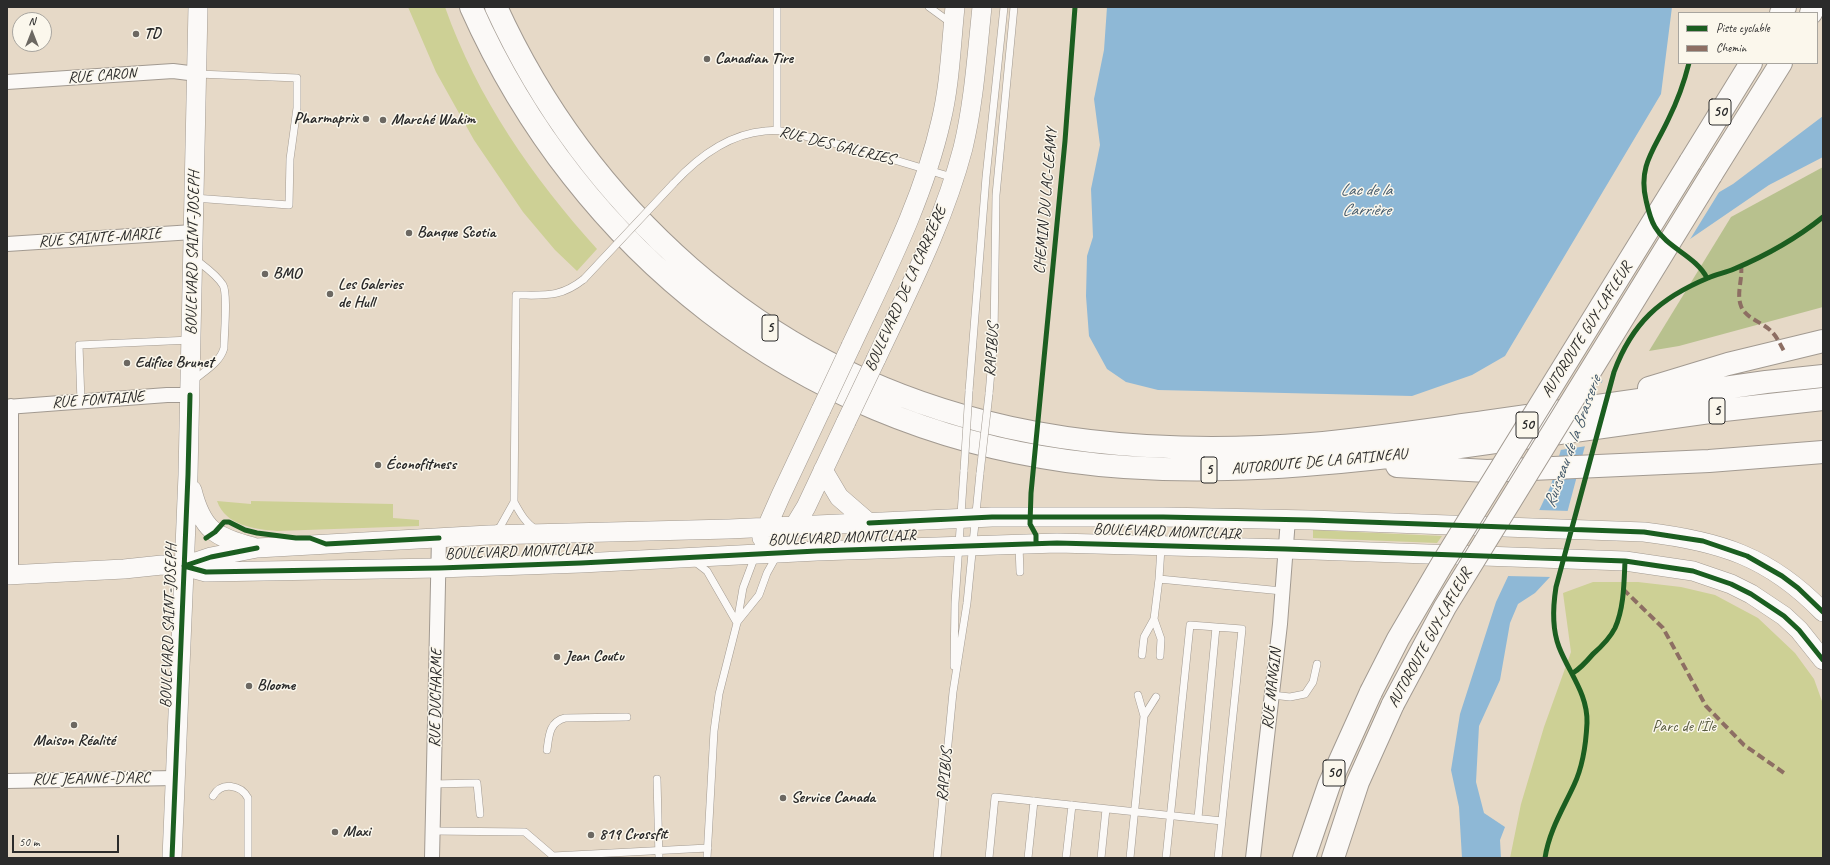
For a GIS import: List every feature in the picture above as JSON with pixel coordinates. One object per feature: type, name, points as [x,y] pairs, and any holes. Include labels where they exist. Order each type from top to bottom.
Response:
[{"type":"highway","name":"AUTOROUTE DE LA GATINEAU","points":[[471,7],[504,73],[536,126],[563,165],[611,222],[659,270],[707,311],[743,337],[803,374],[865,404],[935,431],[993,447],[1051,459],[1101,465],[1178,470],[1257,468],[1334,463],[1724,410],[1823,399]]},
{"type":"highway","name":"AUTOROUTE DE LA GATINEAU","points":[[496,7],[524,64],[554,114],[604,181],[648,229],[708,284],[774,332],[845,371],[898,394],[954,414],[1006,428],[1085,442],[1158,447],[1229,448],[1322,443],[1542,414],[1766,382],[1823,376]]},
{"type":"highway","name":"AUTOROUTE GUY-LAFLEUR","points":[[1304,858],[1329,784],[1370,692],[1398,639],[1750,64]]},
{"type":"highway","name":"AUTOROUTE GUY-LAFLEUR","points":[[1333,858],[1358,782],[1393,704],[1446,607],[1780,64]]},
{"type":"highway","points":[[1588,407],[1728,364],[1823,341]]},
{"type":"highway","points":[[1334,463],[1488,471],[1709,461],[1823,452]]},
{"type":"highway","points":[[1709,461],[1823,466]]},
{"type":"main road","name":"BOULEVARD SAINT-JOSEPH","points":[[172,858],[188,475],[198,7]]},
{"type":"main road","name":"BOULEVARD DE LA CARRIÈRE","points":[[778,553],[795,526],[876,359],[924,255],[954,178],[970,113],[982,7]]},
{"type":"main road","name":"BOULEVARD DE LA CARRIÈRE","points":[[756,554],[907,224],[928,170],[943,112],[954,16]]},
{"type":"main road","points":[[823,470],[839,497],[869,523]]},
{"type":"main road","points":[[188,475],[197,510],[212,530],[224,538],[257,548]]},
{"type":"main road","name":"BOULEVARD MONTCLAIR","points":[[184,566],[211,557],[257,548],[488,535],[767,528],[968,518],[1163,517],[1288,519],[1644,532],[1703,541],[1726,548],[1758,562],[1782,576],[1798,588],[1823,612]]},
{"type":"main road","name":"BOULEVARD MONTCLAIR","points":[[9,575],[124,569],[162,565],[184,566],[206,572],[439,568],[691,559],[756,554],[966,545],[1082,543],[1625,561],[1694,571],[1725,582],[1751,594],[1784,616],[1799,630],[1823,660]]},
{"type":"street","name":"RUE CARON","points":[[7,82],[173,71],[196,74]]},
{"type":"street","name":"RUE SAINTE-MARIE","points":[[7,244],[193,232]]},
{"type":"street","name":"RUE FONTAINE","points":[[9,407],[167,395],[190,389]]},
{"type":"street","points":[[9,407],[9,575]]},
{"type":"street","name":"RUE MANGIN","points":[[1253,858],[1272,695],[1288,519]]},
{"type":"street","name":"RUE DUCHARME","points":[[432,858],[439,538]]},
{"type":"street","name":"RUE JEANNE-D'ARC","points":[[7,781],[175,778]]},
{"type":"lane","points":[[777,7],[777,130]]},
{"type":"lane","points":[[929,7],[954,16]]},
{"type":"lane","name":"RAPIBUS","points":[[937,858],[953,692],[967,603],[966,545],[968,518],[964,470],[986,177],[1004,7]]},
{"type":"lane","name":"RAPIBUS","points":[[953,692],[955,603],[966,545],[968,518],[980,473],[989,394],[994,336],[996,195],[1014,7]]},
{"type":"lane","points":[[194,198],[289,205],[290,159],[297,108],[298,78],[196,74]]},
{"type":"lane","name":"RUE DES GALERIES","points":[[514,502],[516,295],[551,295],[571,289],[584,279],[686,170],[711,150],[750,134],[777,130],[834,143],[954,178]]},
{"type":"lane","points":[[190,389],[219,360],[224,348],[224,286],[218,278],[193,258]]},
{"type":"lane","points":[[81,402],[79,345],[191,340]]},
{"type":"lane","points":[[488,535],[500,526],[514,502],[521,514],[532,527],[547,534]]},
{"type":"lane","points":[[1142,655],[1144,637],[1154,619],[1159,580],[1163,517]]},
{"type":"lane","points":[[1019,544],[1020,572]]},
{"type":"lane","points":[[737,623],[759,595],[767,573],[778,553]]},
{"type":"lane","points":[[707,858],[714,731],[719,694],[737,623],[743,588],[756,554]]},
{"type":"lane","points":[[691,559],[707,571],[737,623]]},
{"type":"lane","points":[[1159,580],[1282,591]]},
{"type":"lane","points":[[1154,619],[1161,639],[1160,656]]},
{"type":"lane","points":[[1166,858],[1190,625],[1242,629],[1218,858]]},
{"type":"lane","points":[[1198,818],[1216,626]]},
{"type":"lane","points":[[1272,695],[1296,697],[1305,694],[1313,682],[1317,664]]},
{"type":"lane","points":[[1130,858],[1144,716],[1138,696]]},
{"type":"lane","points":[[1144,716],[1156,697]]},
{"type":"lane","points":[[547,750],[551,727],[557,720],[565,718],[627,717]]},
{"type":"lane","points":[[657,779],[658,855]]},
{"type":"lane","points":[[434,784],[477,783],[480,814]]},
{"type":"lane","points":[[214,796],[219,789],[227,786],[236,787],[244,791],[248,798],[248,858]]},
{"type":"lane","points":[[989,858],[995,797],[1222,821]]},
{"type":"lane","points":[[1028,858],[1034,802]]},
{"type":"lane","points":[[1066,858],[1072,805]]},
{"type":"lane","points":[[1101,858],[1106,809]]},
{"type":"lane","points":[[433,831],[525,832],[553,856],[585,857],[658,855],[708,848]]},
{"type":"green space","points":[[408,7],[445,7],[458,41],[473,73],[509,136],[551,194],[597,249],[577,271],[555,250],[523,212],[474,140],[436,72]]},
{"type":"green space","points":[[1823,167],[1823,307],[1679,346],[1649,351],[1731,217]]},
{"type":"green space","points":[[217,501],[251,504],[251,501],[393,504],[393,518],[419,520],[419,526],[277,531],[268,530],[242,525],[234,521],[221,509]]},
{"type":"green space","points":[[1313,530],[1442,536],[1437,543],[1313,538]]},
{"type":"green space","name":"Parc de l'Île","points":[[1593,582],[1638,582],[1681,587],[1715,595],[1758,618],[1795,653],[1814,679],[1823,704],[1823,858],[1510,858],[1521,804],[1544,727],[1571,652],[1563,593]]},
{"type":"water","name":"Lac de la Carrière","points":[[1107,7],[1672,7],[1661,94],[1505,356],[1472,375],[1412,396],[1158,390],[1126,382],[1107,369],[1089,336],[1086,296],[1087,256],[1093,237],[1091,189],[1100,145],[1094,99],[1104,50]]},
{"type":"water","name":"Ruisseau de la Brasserie","points":[[1823,116],[1823,157],[1769,185],[1674,250],[1605,371],[1550,577],[1535,593],[1518,604],[1510,623],[1500,680],[1479,726],[1476,782],[1484,813],[1505,827],[1500,840],[1501,858],[1462,858],[1459,807],[1451,770],[1460,714],[1496,602],[1551,485],[1588,353],[1677,217],[1733,184]]},
{"type":"pier","points":[[1721,189],[1689,241],[1675,251],[1601,383],[1604,383],[1587,446],[1560,450],[1558,454],[1586,353],[1656,240],[1676,215]]},
{"type":"pier","points":[[1538,510],[1570,511],[1552,577],[1507,576]]},
{"type":"marked path","points":[[1741,265],[1739,291],[1741,306],[1747,314],[1772,332],[1784,351]]},
{"type":"marked path","points":[[1623,589],[1663,628],[1706,706],[1744,745],[1787,775]]},
{"type":"cycle path","name":"CHEMIN DU LAC-LEAMY","points":[[1036,543],[1036,535],[1030,524],[1031,493],[1065,141],[1075,7]]},
{"type":"cycle path","points":[[1689,64],[1683,85],[1663,131],[1649,158],[1644,177],[1644,188],[1649,214],[1655,227],[1667,241],[1696,264],[1707,278]]},
{"type":"cycle path","points":[[1545,858],[1553,829],[1580,770],[1585,747],[1587,723],[1581,693],[1563,657],[1555,633],[1554,602],[1556,587],[1614,372],[1621,355],[1639,326],[1650,314],[1676,294],[1769,252],[1792,239],[1823,217]]},
{"type":"cycle path","points":[[172,858],[190,395]]},
{"type":"cycle path","points":[[869,523],[992,517],[1163,517],[1310,520],[1644,532],[1703,541],[1747,556],[1782,576],[1798,588],[1823,612]]},
{"type":"cycle path","points":[[206,538],[215,532],[224,522],[229,522],[245,530],[257,533],[296,538],[310,538],[326,544],[439,538]]},
{"type":"cycle path","points":[[184,566],[206,572],[439,568],[581,563],[817,551],[1057,543],[1286,549],[1625,561],[1693,571],[1731,584],[1751,594],[1784,616],[1799,630],[1823,660]]},
{"type":"cycle path","points":[[184,566],[211,557],[257,548]]},
{"type":"cycle path","points":[[1573,673],[1581,667],[1602,645],[1615,628],[1622,604],[1625,561]]},
{"type":"place","name":"TD","points":[[136,34]]},
{"type":"place","name":"Canadian Tire","points":[[707,59]]},
{"type":"place","name":"Pharmaprix","points":[[366,119]]},
{"type":"place","name":"Marché Wakim","points":[[383,120]]},
{"type":"place","name":"Banque Scotia","points":[[409,233]]},
{"type":"place","name":"BMO","points":[[265,274]]},
{"type":"place","name":"Les Galeries de Hull","points":[[330,294]]},
{"type":"place","name":"Edifice Brunet","points":[[127,363]]},
{"type":"place","name":"Éconofitness","points":[[378,465]]},
{"type":"place","name":"Jean Coutu","points":[[557,657]]},
{"type":"place","name":"Bloome","points":[[249,686]]},
{"type":"place","name":"Maison Réalité","points":[[74,725]]},
{"type":"place","name":"Service Canada","points":[[783,798]]},
{"type":"place","name":"Maxi","points":[[335,832]]},
{"type":"place","name":"819 Crossfit","points":[[591,835]]}]
